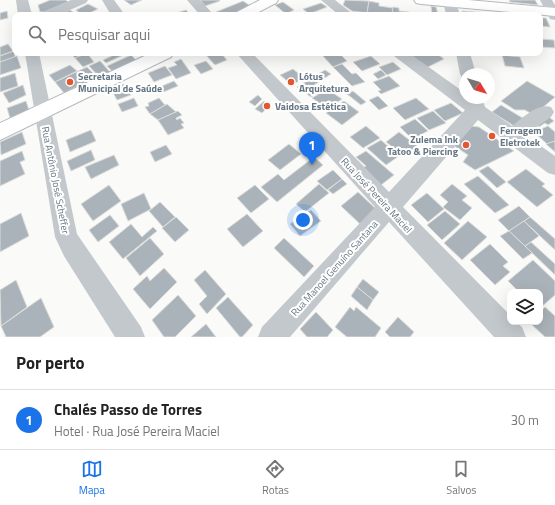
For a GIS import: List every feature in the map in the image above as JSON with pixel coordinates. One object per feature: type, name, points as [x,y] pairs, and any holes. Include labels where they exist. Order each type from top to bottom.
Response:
[{"type":"main road","points":[[248,12],[272,0]]},
{"type":"main road","points":[[421,0],[451,6],[552,10]]},
{"type":"main road","points":[[0,132],[43,112],[146,57]]},
{"type":"street","points":[[22,0],[24,12]]},
{"type":"street","points":[[54,12],[82,0]]},
{"type":"street","points":[[108,0],[116,12]]},
{"type":"street","points":[[193,0],[204,12]]},
{"type":"street","points":[[327,0],[343,12]]},
{"type":"street","name":"Rua Antônio José Scheffer","points":[[33,56],[66,237],[131,337]]},
{"type":"street","name":"Rua José Pereira Maciel","points":[[246,56],[512,337]]},
{"type":"street","points":[[403,56],[459,93]]},
{"type":"street","points":[[463,56],[466,68]]},
{"type":"street","points":[[475,104],[512,135],[553,163]]},
{"type":"street","name":"Rua Manoel Genuíno Santana","points":[[272,337],[389,207],[475,104]]},
{"type":"street","points":[[512,135],[545,112]]},
{"type":"building","points":[[50,0],[66,0],[68,2],[44,12],[40,12],[38,5]]},
{"type":"building","points":[[124,0],[142,0],[131,5]]},
{"type":"building","points":[[200,0],[219,0],[220,1],[205,6]]},
{"type":"building","points":[[345,0],[369,1],[367,12],[352,11],[343,5]]},
{"type":"building","points":[[509,0],[535,0],[538,5],[510,2]]},
{"type":"building","points":[[243,1],[252,7],[241,12],[216,12]]},
{"type":"building","points":[[369,1],[379,3],[379,6],[393,8],[392,12],[367,12]]},
{"type":"building","points":[[283,2],[294,10],[290,12],[284,12],[275,5]]},
{"type":"building","points":[[321,3],[327,7],[314,12],[307,12],[303,9]]},
{"type":"building","points":[[88,4],[98,9],[92,12],[78,12],[76,10]]},
{"type":"building","points":[[431,6],[436,7],[437,12],[432,12]]},
{"type":"building","points":[[393,7],[399,8],[399,11],[409,12],[392,12]]},
{"type":"building","points":[[7,11],[8,18],[0,20],[0,13]]},
{"type":"building","points":[[543,18],[546,18],[550,27],[543,26]]},
{"type":"building","points":[[543,39],[554,40],[555,48],[543,47]]},
{"type":"building","points":[[8,44],[12,51],[0,56],[0,47]]},
{"type":"building","points":[[12,52],[12,56],[15,57],[0,62],[0,56]]},
{"type":"building","points":[[17,56],[21,68],[0,75],[0,62]]},
{"type":"building","points":[[80,56],[89,56],[94,62],[83,67],[75,58]]},
{"type":"building","points":[[112,56],[121,56],[106,63],[103,60]]},
{"type":"building","points":[[129,56],[132,56],[137,61],[113,72],[107,66]]},
{"type":"building","points":[[207,56],[224,56],[227,60],[215,65]]},
{"type":"building","points":[[323,56],[342,56],[347,61],[333,67]]},
{"type":"building","points":[[371,56],[380,64],[362,71],[353,62]]},
{"type":"building","points":[[411,56],[440,56],[444,59],[426,68]]},
{"type":"building","points":[[502,56],[511,56],[520,57],[524,68],[505,66]]},
{"type":"building","points":[[181,59],[191,73],[176,79],[168,68],[177,65],[174,62]]},
{"type":"building","points":[[100,61],[111,73],[100,78],[89,66]]},
{"type":"building","points":[[206,61],[213,69],[201,74],[194,65]]},
{"type":"building","points":[[393,62],[401,69],[387,75],[379,67]]},
{"type":"building","points":[[342,64],[352,74],[356,73],[365,82],[352,86],[333,67]]},
{"type":"building","points":[[70,65],[77,71],[55,82],[49,75]]},
{"type":"building","points":[[165,66],[172,75],[154,82],[148,73]]},
{"type":"building","points":[[87,67],[93,73],[82,78],[76,72]]},
{"type":"building","points":[[293,69],[304,78],[292,85],[280,75]]},
{"type":"building","points":[[325,70],[331,74],[314,85],[322,90],[311,97],[297,87]]},
{"type":"building","points":[[381,70],[386,75],[378,79],[373,74]]},
{"type":"building","name":"Secretaria Municipal de Saúde","points":[[76,72],[86,82],[64,93],[55,82]]},
{"type":"building","points":[[15,73],[18,86],[0,92],[0,78]]},
{"type":"building","points":[[389,76],[400,86],[381,94],[378,91],[381,90],[373,82]]},
{"type":"building","points":[[174,81],[178,86],[161,93],[157,88]]},
{"type":"building","points":[[527,81],[555,97],[534,115],[525,110],[515,110],[501,101]]},
{"type":"building","points":[[124,84],[131,95],[117,100],[111,89]]},
{"type":"building","points":[[23,85],[26,95],[9,103],[3,93]]},
{"type":"building","points":[[327,89],[342,99],[328,109],[312,98]]},
{"type":"building","points":[[353,91],[366,102],[361,105],[347,94]]},
{"type":"building","points":[[258,95],[262,99],[255,106],[249,102]]},
{"type":"building","points":[[378,96],[388,106],[379,110],[369,100]]},
{"type":"building","points":[[134,98],[138,106],[122,112],[118,104]]},
{"type":"building","points":[[159,98],[165,105],[150,114],[145,107],[149,106],[148,103]]},
{"type":"building","points":[[416,98],[429,109],[405,120],[393,108]]},
{"type":"building","points":[[26,101],[29,110],[10,118],[7,108]]},
{"type":"building","points":[[264,101],[269,106],[262,113],[255,109]]},
{"type":"building","points":[[344,101],[359,112],[342,125],[326,113]]},
{"type":"building","points":[[451,103],[463,113],[445,121],[434,110]]},
{"type":"building","points":[[167,104],[176,112],[158,120],[150,114]]},
{"type":"building","points":[[501,105],[526,120],[517,128],[492,112]]},
{"type":"building","points":[[178,111],[182,115],[176,118],[177,120],[180,118],[184,123],[181,124],[184,128],[168,135],[158,120]]},
{"type":"building","points":[[433,111],[446,123],[429,130],[417,118]]},
{"type":"building","points":[[545,114],[554,121],[548,125],[545,123],[539,127],[533,122]]},
{"type":"building","points":[[415,119],[428,131],[412,139],[400,127]]},
{"type":"building","points":[[366,126],[380,138],[363,148],[350,137]]},
{"type":"building","points":[[471,126],[479,127],[514,151],[475,170],[463,162],[468,155],[453,145]]},
{"type":"building","points":[[548,126],[555,132],[555,141],[547,144],[534,132]]},
{"type":"building","points":[[91,130],[96,141],[70,152],[66,140]]},
{"type":"building","points":[[22,132],[26,144],[1,155],[0,142]]},
{"type":"building","points":[[399,132],[417,146],[404,156],[386,142]]},
{"type":"building","points":[[381,140],[399,156],[386,165],[367,148]]},
{"type":"building","points":[[555,141],[555,152],[546,144]]},
{"type":"building","points":[[289,144],[301,154],[280,170],[268,160]]},
{"type":"building","points":[[166,145],[172,154],[155,162],[150,152]]},
{"type":"building","points":[[91,150],[95,160],[71,171],[67,161]]},
{"type":"building","points":[[22,151],[25,160],[20,162],[25,174],[0,186],[0,161]]},
{"type":"building","points":[[366,151],[394,175],[381,185],[363,168],[366,166],[356,157]]},
{"type":"building","points":[[114,155],[119,165],[91,179],[85,167]]},
{"type":"building","points":[[314,157],[323,165],[277,202],[261,187],[278,174],[284,180]]},
{"type":"building","points":[[488,166],[506,182],[497,188],[479,171]]},
{"type":"building","points":[[526,169],[545,184],[542,186],[553,195],[537,207],[507,182]]},
{"type":"building","points":[[333,170],[342,179],[327,190],[317,181]]},
{"type":"building","points":[[478,176],[509,205],[495,213],[464,184]]},
{"type":"building","points":[[342,179],[347,184],[333,194],[328,190]]},
{"type":"building","points":[[319,184],[329,193],[305,212],[296,204]]},
{"type":"building","points":[[452,184],[467,196],[462,200],[472,208],[460,220],[443,207],[448,202],[440,195]]},
{"type":"building","points":[[109,185],[121,201],[93,221],[81,204]]},
{"type":"building","points":[[255,185],[269,199],[251,213],[237,198]]},
{"type":"building","points":[[358,192],[377,210],[360,224],[341,206]]},
{"type":"building","points":[[144,193],[151,209],[128,221],[121,204]]},
{"type":"building","points":[[427,193],[444,209],[428,222],[411,205]]},
{"type":"building","points":[[160,202],[175,217],[163,227],[149,211]]},
{"type":"building","points":[[519,206],[530,217],[509,231],[498,220]]},
{"type":"building","points":[[311,210],[321,221],[300,236],[290,224]]},
{"type":"building","points":[[445,211],[460,224],[442,240],[427,225]]},
{"type":"building","points":[[21,213],[29,236],[0,252],[0,224]]},
{"type":"building","points":[[247,214],[263,231],[243,247],[227,229]]},
{"type":"building","points":[[110,215],[119,226],[98,242],[89,230]]},
{"type":"building","points":[[176,217],[189,230],[175,242],[162,228]]},
{"type":"building","points":[[530,217],[555,239],[555,250],[524,221]]},
{"type":"building","points":[[468,221],[487,237],[462,260],[444,243]]},
{"type":"building","points":[[524,221],[539,236],[525,246],[509,231]]},
{"type":"building","points":[[131,224],[142,237],[153,227],[157,231],[123,259],[109,242]]},
{"type":"building","points":[[509,231],[532,253],[523,259],[500,236]]},
{"type":"building","points":[[150,238],[164,254],[140,276],[126,258]]},
{"type":"building","points":[[284,238],[314,266],[304,277],[274,248]]},
{"type":"building","points":[[531,242],[555,264],[555,275],[525,246]]},
{"type":"building","points":[[490,244],[508,262],[503,266],[510,272],[495,285],[470,260]]},
{"type":"building","points":[[533,260],[555,281],[555,295],[543,305],[543,289],[516,289],[508,281]]},
{"type":"building","points":[[164,268],[177,282],[150,309],[133,289],[147,276],[150,281]]},
{"type":"building","points":[[205,270],[226,294],[207,314],[199,304],[207,296],[194,280]]},
{"type":"building","points":[[363,279],[379,292],[373,300],[357,287]]},
{"type":"building","points":[[16,280],[27,307],[1,326],[0,290]]},
{"type":"building","points":[[357,287],[373,300],[367,310],[351,296]]},
{"type":"building","points":[[178,295],[196,316],[175,337],[164,337],[152,320]]},
{"type":"building","points":[[228,297],[253,325],[242,337],[240,337],[216,308]]},
{"type":"building","points":[[41,298],[54,327],[40,337],[6,337],[1,326]]},
{"type":"building","points":[[350,307],[354,311],[356,307],[381,328],[375,337],[347,337],[335,327]]},
{"type":"building","points":[[545,307],[555,316],[555,337],[545,337],[532,325],[543,325],[543,309]]},
{"type":"building","points":[[316,312],[333,330],[327,337],[307,337],[300,329]]},
{"type":"building","points":[[398,317],[414,332],[410,337],[390,337],[385,332]]},
{"type":"building","points":[[206,324],[216,337],[191,337]]},
{"type":"place","name":"Secretaria Municipal de Saúde","points":[[70,82]]},
{"type":"place","name":"Lótus Arquitetura","points":[[291,82]]},
{"type":"place","name":"Vaidosa Estética","points":[[267,106]]},
{"type":"place","name":"Ferragem Eletrotek","points":[[492,136]]},
{"type":"place","name":"Zulema Ink Tatoo & Piercing","points":[[466,145]]},
{"type":"place","name":"Chalés Passo de Torres","points":[[312,165]]}]
